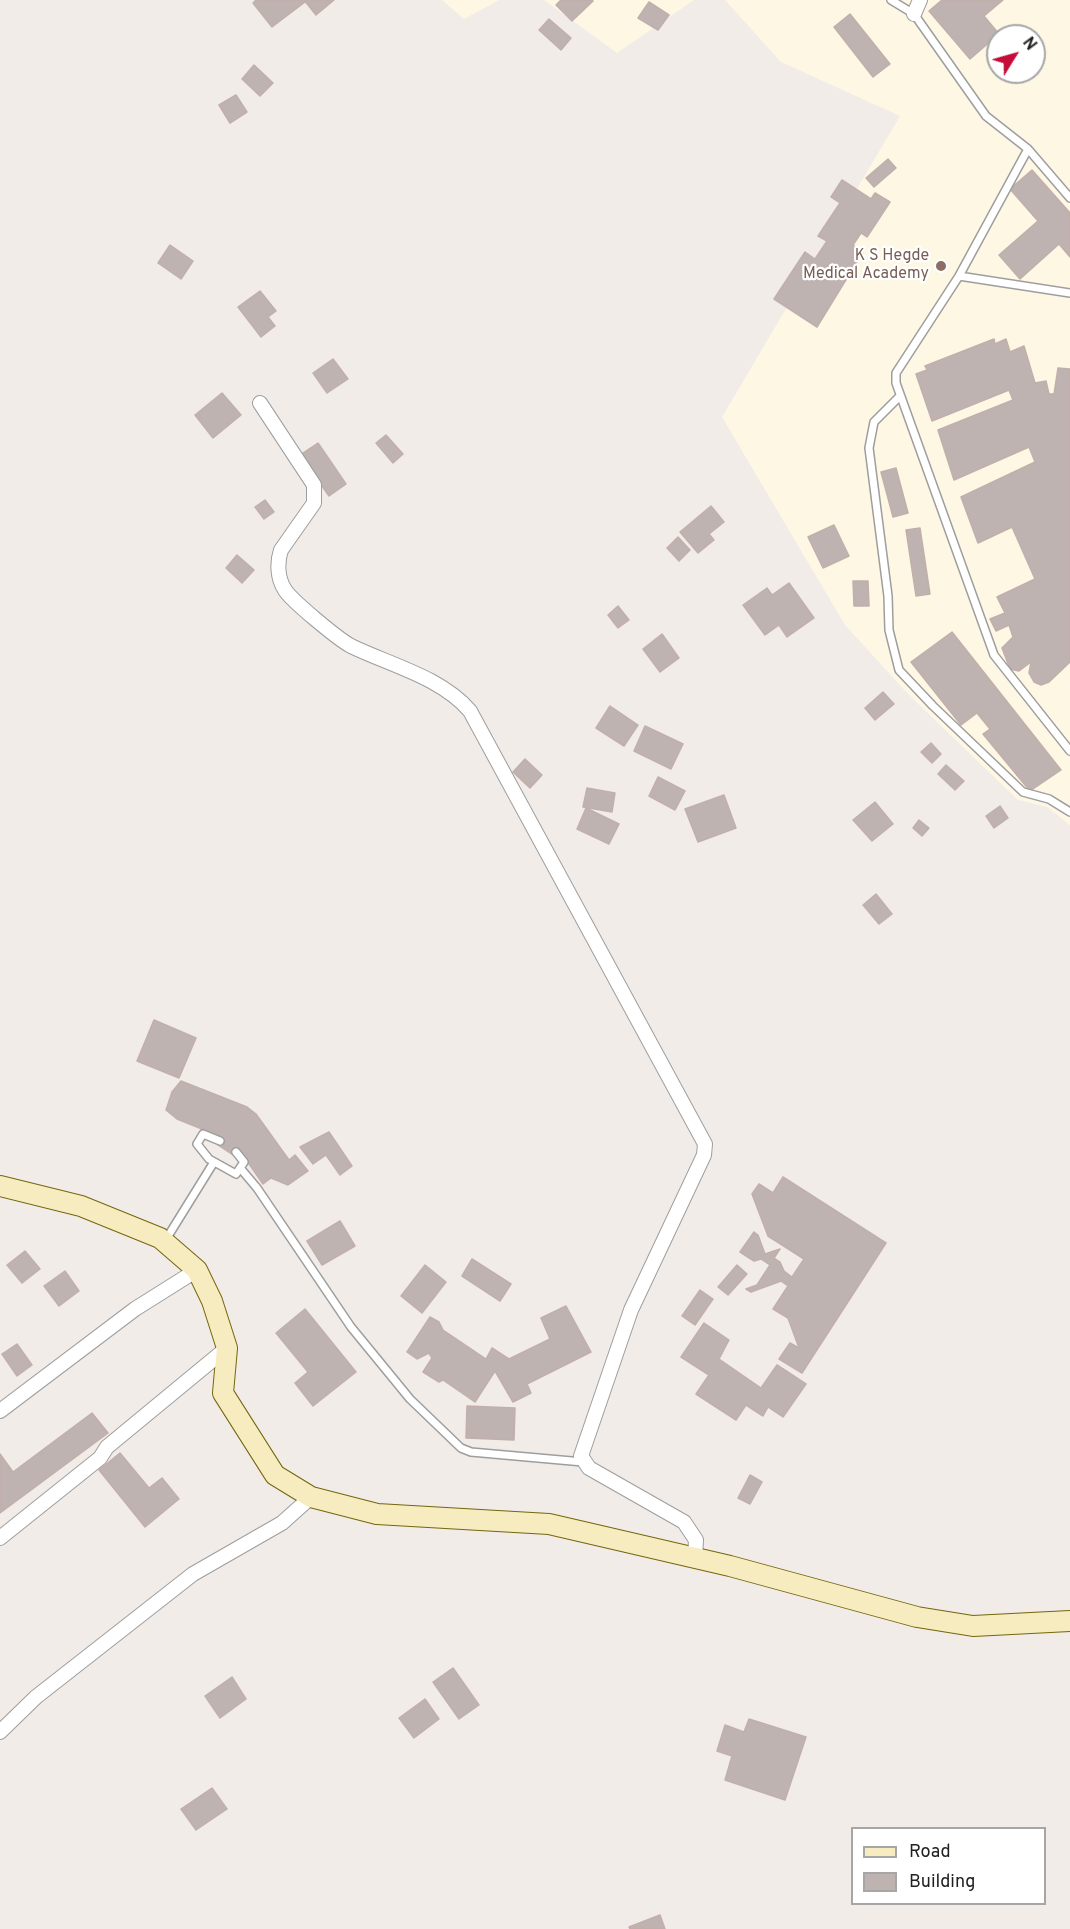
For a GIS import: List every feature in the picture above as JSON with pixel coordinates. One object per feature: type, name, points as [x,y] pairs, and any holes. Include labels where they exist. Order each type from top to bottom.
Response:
[{"type":"main road","points":[[0,1186],[81,1206],[164,1242],[197,1270],[212,1301],[227,1348],[223,1393],[275,1475],[310,1497],[377,1514],[549,1524],[695,1558],[917,1617],[973,1626],[1070,1621]]},
{"type":"street","points":[[914,14],[920,0]]},
{"type":"street","points":[[260,403],[310,477],[316,495],[314,503],[281,550],[279,570],[285,591],[351,645],[449,692],[470,711],[705,1144],[704,1155],[631,1310],[582,1448],[583,1462],[684,1522],[696,1540],[695,1558]]},
{"type":"street","points":[[0,1411],[135,1309],[197,1270]]},
{"type":"street","points":[[0,1538],[100,1458],[106,1447],[227,1348]]},
{"type":"street","points":[[0,1732],[36,1697],[193,1574],[282,1523],[310,1497]]},
{"type":"lane","points":[[891,0],[914,14],[986,116],[1028,149],[1070,198]]},
{"type":"lane","points":[[1028,149],[959,276],[896,374],[900,396],[994,655],[1070,751]]},
{"type":"lane","points":[[959,276],[1070,293]]},
{"type":"lane","points":[[900,396],[874,422],[869,448],[888,596],[889,630],[899,670],[933,706],[1023,792],[1049,799],[1070,812]]},
{"type":"lane","points":[[220,1141],[206,1134],[197,1140],[200,1151],[234,1173],[241,1169],[244,1162],[236,1152]]},
{"type":"lane","points":[[164,1242],[214,1162]]},
{"type":"lane","points":[[241,1169],[257,1188],[351,1327],[410,1399],[461,1448],[471,1452],[583,1462]]},
{"type":"shaded area","points":[[442,0],[499,0],[464,19]]},
{"type":"shaded area","points":[[544,0],[694,0],[617,53]]},
{"type":"shaded area","name":"K S Hegde Medical Academy","points":[[725,0],[1070,0],[1070,825],[1047,807],[1018,800],[908,694],[845,625],[722,417],[900,116],[781,62]]},
{"type":"building","points":[[256,0],[303,0],[305,2],[272,27],[253,3]]},
{"type":"building","points":[[304,0],[334,0],[316,15]]},
{"type":"building","points":[[561,0],[593,1],[572,21],[556,5]]},
{"type":"building","points":[[942,0],[1003,0],[984,16],[991,24],[986,24],[986,45],[970,59],[929,11]]},
{"type":"building","points":[[649,2],[669,15],[658,30],[638,18]]},
{"type":"building","points":[[850,14],[890,64],[873,77],[834,27]]},
{"type":"building","points":[[549,19],[571,38],[561,50],[539,30]]},
{"type":"building","points":[[254,65],[273,83],[260,96],[242,79]]},
{"type":"building","points":[[236,95],[247,112],[230,123],[219,105]]},
{"type":"building","points":[[888,159],[896,168],[874,187],[866,178]]},
{"type":"building","points":[[1032,170],[1070,213],[1070,257],[1059,244],[1020,279],[999,255],[1038,221],[1010,189]]},
{"type":"building","points":[[842,180],[871,199],[875,193],[890,202],[867,237],[861,233],[853,245],[863,252],[817,327],[774,299],[805,252],[815,259],[827,241],[818,236],[840,203],[831,197]]},
{"type":"building","points":[[170,245],[193,261],[181,279],[158,263]]},
{"type":"building","points":[[260,291],[276,311],[268,317],[275,326],[261,337],[238,307]]},
{"type":"building","points":[[994,339],[995,344],[1006,339],[1010,352],[1024,346],[1035,383],[1046,381],[1049,394],[1054,394],[1058,368],[1070,369],[1070,662],[1049,682],[1041,685],[1034,682],[1029,673],[1031,662],[1019,671],[1010,669],[1002,648],[1013,637],[1009,625],[996,631],[990,619],[1005,613],[997,597],[1035,579],[1012,527],[978,543],[961,497],[1035,462],[1029,447],[954,480],[938,430],[1013,400],[1009,390],[932,421],[916,374],[927,370],[925,366]]},
{"type":"building","points":[[333,359],[348,379],[327,393],[313,373]]},
{"type":"building","points":[[222,393],[241,415],[213,438],[195,415]]},
{"type":"building","points":[[386,435],[403,454],[393,463],[376,443]]},
{"type":"building","points":[[318,443],[346,484],[329,496],[300,455]]},
{"type":"building","points":[[896,468],[908,513],[893,517],[881,472]]},
{"type":"building","points":[[265,500],[274,512],[264,519],[255,507]]},
{"type":"building","points":[[711,506],[724,522],[709,534],[714,540],[698,553],[680,532]]},
{"type":"building","points":[[834,525],[849,556],[823,568],[808,537]]},
{"type":"building","points":[[920,528],[930,594],[916,596],[906,530]]},
{"type":"building","points":[[678,537],[690,550],[679,561],[667,548]]},
{"type":"building","points":[[237,555],[254,570],[242,583],[226,568]]},
{"type":"building","points":[[853,581],[868,581],[869,606],[854,606]]},
{"type":"building","points":[[789,583],[814,618],[787,637],[779,625],[765,635],[743,605],[767,588],[772,595]]},
{"type":"building","points":[[618,606],[629,620],[618,628],[608,615]]},
{"type":"building","points":[[952,632],[1061,770],[1030,791],[983,734],[990,729],[977,713],[961,725],[911,662]]},
{"type":"building","points":[[662,634],[679,658],[660,672],[643,649]]},
{"type":"building","points":[[883,692],[894,704],[875,720],[865,708]]},
{"type":"building","points":[[610,706],[638,725],[624,746],[596,728]]},
{"type":"building","points":[[645,726],[683,744],[671,769],[634,751]]},
{"type":"building","points":[[931,743],[941,754],[932,763],[921,752]]},
{"type":"building","points":[[525,759],[542,775],[530,788],[513,772]]},
{"type":"building","points":[[946,765],[964,781],[955,790],[938,774]]},
{"type":"building","points":[[658,777],[685,791],[675,810],[649,796]]},
{"type":"building","points":[[587,788],[615,793],[612,812],[583,807]]},
{"type":"building","points":[[724,795],[736,828],[698,842],[685,809]]},
{"type":"building","points":[[875,802],[893,824],[872,841],[853,820]]},
{"type":"building","points":[[1000,806],[1008,818],[994,828],[986,816]]},
{"type":"building","points":[[586,808],[619,824],[609,844],[577,829]]},
{"type":"building","points":[[919,820],[929,828],[922,836],[913,828]]},
{"type":"building","points":[[876,894],[892,914],[879,924],[863,905]]},
{"type":"building","points":[[154,1020],[196,1038],[179,1078],[137,1061]]},
{"type":"building","points":[[181,1081],[247,1107],[256,1114],[289,1160],[295,1155],[308,1171],[288,1185],[271,1178],[263,1184],[238,1148],[233,1155],[218,1145],[222,1137],[177,1119],[166,1110],[172,1092]]},
{"type":"building","points":[[329,1132],[352,1166],[340,1175],[326,1155],[313,1164],[300,1147]]},
{"type":"building","points":[[783,1177],[886,1243],[802,1373],[779,1359],[790,1343],[799,1348],[788,1318],[773,1309],[788,1286],[781,1281],[751,1292],[746,1289],[757,1285],[770,1265],[761,1259],[754,1261],[740,1252],[754,1232],[758,1235],[765,1254],[780,1249],[774,1258],[792,1277],[804,1259],[768,1236],[752,1194],[759,1184],[773,1193]]},
{"type":"building","points":[[340,1221],[355,1246],[322,1265],[307,1241]]},
{"type":"building","points":[[25,1251],[40,1269],[22,1283],[7,1265]]},
{"type":"building","points":[[472,1259],[511,1284],[500,1301],[462,1276]]},
{"type":"building","points":[[425,1265],[446,1282],[422,1313],[401,1296]]},
{"type":"building","points":[[737,1265],[747,1274],[728,1295],[718,1287]]},
{"type":"building","points":[[65,1271],[79,1291],[59,1306],[44,1286]]},
{"type":"building","points":[[700,1290],[713,1299],[695,1325],[682,1316]]},
{"type":"building","points":[[566,1306],[591,1352],[527,1384],[531,1393],[513,1402],[495,1371],[475,1402],[443,1380],[439,1382],[423,1372],[432,1358],[429,1353],[417,1359],[407,1352],[430,1317],[439,1322],[443,1330],[486,1359],[492,1348],[509,1359],[550,1339],[541,1318]]},
{"type":"building","points":[[305,1309],[356,1372],[313,1406],[295,1383],[308,1372],[276,1333]]},
{"type":"building","points":[[704,1323],[729,1340],[719,1359],[761,1388],[777,1365],[806,1384],[783,1417],[768,1407],[763,1416],[746,1405],[736,1420],[696,1394],[709,1375],[681,1357]]},
{"type":"building","points":[[17,1344],[32,1365],[17,1376],[2,1354]]},
{"type":"building","points":[[467,1406],[515,1408],[514,1440],[466,1438]]},
{"type":"building","points":[[92,1413],[108,1433],[0,1513],[0,1454],[13,1472]]},
{"type":"building","points":[[120,1453],[149,1488],[162,1478],[179,1499],[145,1527],[99,1470]]},
{"type":"building","points":[[750,1475],[762,1482],[750,1504],[738,1498]]},
{"type":"building","points":[[453,1668],[479,1705],[459,1719],[433,1682]]},
{"type":"building","points":[[232,1677],[246,1699],[220,1718],[205,1696]]},
{"type":"building","points":[[425,1699],[439,1719],[414,1738],[399,1718]]},
{"type":"building","points":[[749,1719],[806,1737],[785,1800],[725,1780],[732,1756],[717,1751],[725,1725],[744,1732]]},
{"type":"building","points":[[212,1788],[227,1809],[196,1830],[181,1809]]},
{"type":"building","points":[[660,1915],[665,1929],[630,1929],[629,1927]]},
{"type":"place","name":"K S Hegde Medical Academy","points":[[941,266]]}]
